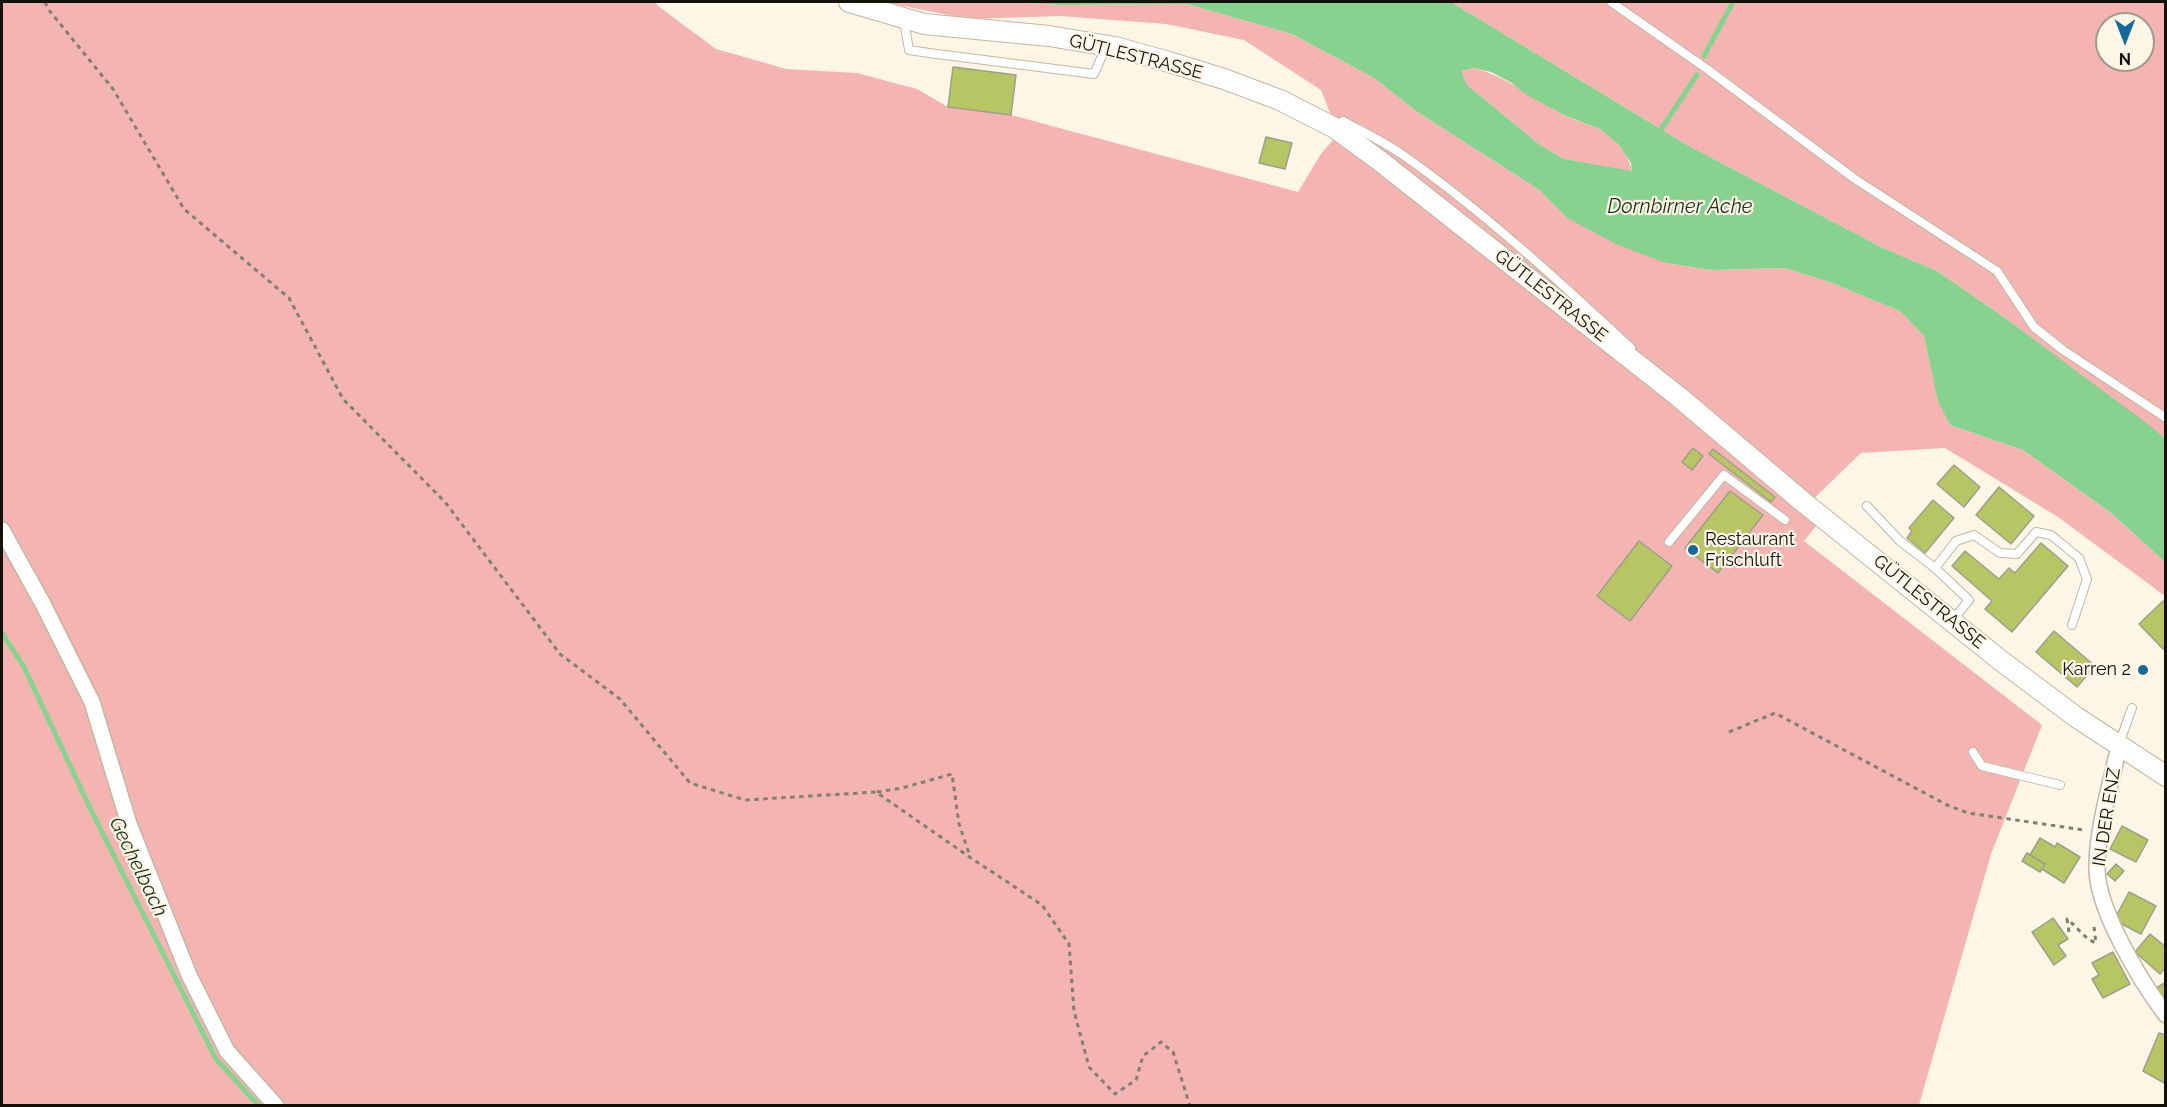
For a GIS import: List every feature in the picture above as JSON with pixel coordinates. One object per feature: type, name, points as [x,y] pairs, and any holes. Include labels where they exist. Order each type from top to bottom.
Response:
[{"type":"street","name":"GÜTLESTRASSE","points":[[849,2],[924,24],[1049,36],[1106,46],[1169,62],[1280,100],[1335,128],[1630,358],[1802,501],[2076,717],[2166,776]]},
{"type":"street","points":[[2,530],[43,603],[92,702],[129,824],[189,975],[227,1051],[276,1106]]},
{"type":"street","name":"IN DER ENZ","points":[[2119,746],[2101,833],[2097,869],[2102,900],[2122,942],[2166,1015]]},
{"type":"lane","points":[[1611,2],[1707,69],[1855,179],[1997,271],[2034,327],[2064,350],[2166,418]]},
{"type":"lane","points":[[904,19],[909,50],[929,53],[1094,74],[1106,46]]},
{"type":"lane","points":[[1669,542],[1724,475],[1785,520]]},
{"type":"lane","points":[[1867,506],[1900,541],[1935,568],[1969,600],[1953,621]]},
{"type":"lane","points":[[1935,568],[1956,541],[1974,535],[2000,553],[2017,554],[2036,532],[2051,535],[2079,558],[2087,579],[2072,625]]},
{"type":"lane","points":[[2119,746],[2132,708]]},
{"type":"lane","points":[[1973,752],[1982,766],[2060,785]]},
{"type":"path","points":[[45,2],[48,9],[113,89],[184,209],[290,298],[343,399],[445,502],[560,654],[620,699],[690,783],[745,800],[876,792],[902,788],[952,774],[959,824],[970,858]]},
{"type":"path","points":[[1729,732],[1775,713],[1947,805],[1968,813],[2101,833]]},
{"type":"path","points":[[876,792],[1042,905],[1069,944],[1074,1011],[1089,1067],[1115,1094],[1136,1080],[1143,1056],[1161,1042],[1173,1052],[1190,1106]]},
{"type":"path","points":[[2069,932],[2067,919],[2082,935],[2096,943],[2094,919]]},
{"type":"shaded area","points":[[2,2],[655,2],[716,49],[786,69],[857,73],[917,89],[948,107],[1011,115],[1298,192],[1321,154],[1338,134],[1321,90],[1244,40],[1166,24],[1060,16],[968,19],[884,2],[1007,2],[1062,5],[1187,4],[1292,34],[1374,78],[1416,111],[1538,189],[1567,218],[1666,263],[1712,270],[1785,268],[1832,283],[1900,311],[1924,336],[1931,368],[1950,425],[2023,450],[2110,512],[2165,562],[2165,596],[2058,517],[1945,448],[1861,453],[1805,507],[1821,520],[1804,541],[2042,725],[1991,854],[1919,1105],[2,1106]]},
{"type":"shaded area","points":[[1451,2],[2165,2],[2165,438],[2008,320],[1937,271],[1883,248],[1687,145]]},
{"type":"shaded area","points":[[1474,68],[1498,77],[1564,115],[1605,132],[1625,153],[1632,172],[1564,159],[1540,145],[1467,85],[1461,71]]},
{"type":"water","name":"Dornbirner Ache","points":[[1007,2],[1451,2],[1687,145],[1883,248],[1937,271],[2008,320],[2149,425],[2165,438],[2165,562],[2110,512],[2023,450],[1950,425],[1938,401],[1924,336],[1900,311],[1832,283],[1785,268],[1712,270],[1666,263],[1616,244],[1567,218],[1538,189],[1416,111],[1374,78],[1292,34],[1187,4],[1062,5]],"holes":[[[1474,68],[1491,72],[1566,116],[1600,129],[1619,145],[1631,163],[1632,171],[1564,159],[1540,145],[1467,85],[1461,71]]]},
{"type":"building","points":[[953,67],[1016,75],[1011,115],[948,107]]},
{"type":"building","points":[[1266,137],[1292,143],[1285,169],[1259,163]]},
{"type":"building","points":[[1693,448],[1703,456],[1692,470],[1682,462]]},
{"type":"building","points":[[1713,449],[1775,497],[1771,502],[1709,454]]},
{"type":"building","points":[[1954,465],[1980,487],[1964,507],[1937,484]]},
{"type":"building","points":[[1999,487],[2034,516],[2011,544],[1976,515]]},
{"type":"building","points":[[1730,491],[1763,515],[1718,573],[1685,548]]},
{"type":"building","points":[[1933,500],[1954,518],[1925,553],[1907,538],[1912,531],[1909,528]]},
{"type":"building","points":[[1639,541],[1672,566],[1630,621],[1597,596]]},
{"type":"building","points":[[2041,543],[2068,566],[2012,632],[1985,609],[1992,601],[1952,566],[1965,551],[1999,579],[2009,568],[2015,573]]},
{"type":"building","points":[[2163,601],[2166,604],[2166,652],[2139,624]]},
{"type":"building","points":[[2054,631],[2095,666],[2077,687],[2036,652]]},
{"type":"building","points":[[2122,826],[2148,840],[2136,862],[2110,849]]},
{"type":"building","points":[[2040,838],[2055,847],[2057,843],[2080,857],[2064,883],[2042,869],[2045,864],[2030,855]]},
{"type":"building","points":[[2027,853],[2045,864],[2040,872],[2022,861]]},
{"type":"building","points":[[2116,864],[2124,871],[2115,881],[2107,874]]},
{"type":"building","points":[[2129,892],[2156,906],[2141,934],[2114,920]]},
{"type":"building","points":[[2053,918],[2068,939],[2058,945],[2066,956],[2054,965],[2032,932]]},
{"type":"building","points":[[2150,934],[2166,947],[2166,967],[2160,974],[2135,952]]},
{"type":"building","points":[[2113,952],[2130,984],[2103,998],[2092,979],[2099,975],[2092,963]]},
{"type":"building","points":[[2166,982],[2166,1007],[2153,990]]},
{"type":"building","points":[[2159,1033],[2166,1035],[2166,1084],[2143,1071]]},
{"type":"waterway","points":[[1704,56],[1733,2]]},
{"type":"waterway","points":[[1658,134],[1697,75]]},
{"type":"waterway","name":"Gechelbach","points":[[2,633],[24,667],[90,808],[216,1059],[259,1106]]},
{"type":"place","name":"Restaurant Frischluft","points":[[1693,550]]},
{"type":"place","name":"Karren 2","points":[[2143,670]]}]
